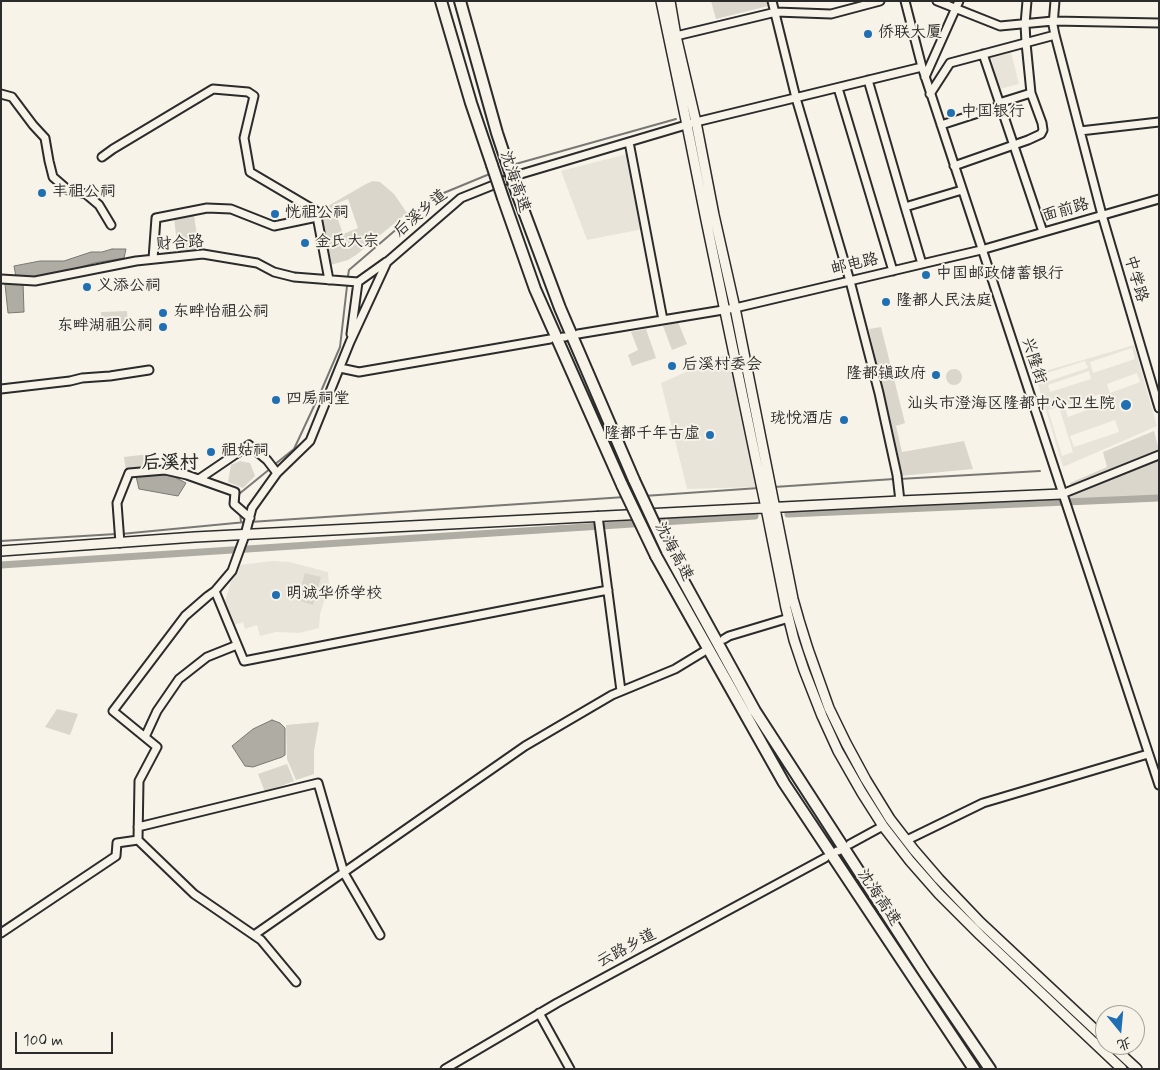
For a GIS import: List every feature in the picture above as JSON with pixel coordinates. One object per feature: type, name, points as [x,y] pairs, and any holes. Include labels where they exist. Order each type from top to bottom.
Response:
[{"type":"highway","name":"沈海高速","points":[[441,1],[471,103],[535,289],[622,485],[656,556],[784,783],[974,1069]]},
{"type":"highway","name":"沈海高速","points":[[460,1],[497,133],[517,193],[560,308],[634,480],[667,551],[755,711],[990,1069]]},
{"type":"main road","points":[[661,1],[735,308],[766,488]]},
{"type":"main road","points":[[670,1],[706,220],[725,309],[798,620],[829,708],[846,744],[890,819],[939,880],[980,922],[1095,1030]]},
{"type":"main road","points":[[1,551],[120,540],[246,532],[1062,494]]},
{"type":"main road","points":[[770,507],[794,640],[822,716],[838,751],[862,793],[883,826],[938,894],[1122,1069]]},
{"type":"main road","points":[[1122,1055],[1137,1069]]},
{"type":"street","points":[[772,1],[796,98],[850,281],[879,393],[900,501]]},
{"type":"street","points":[[676,36],[776,12],[831,14],[880,1]]},
{"type":"street","name":"兴隆街","points":[[905,1],[922,67],[940,125],[1159,785]]},
{"type":"street","points":[[937,1],[957,5],[1000,26],[1053,21],[1159,23]]},
{"type":"street","points":[[954,166],[1041,134],[1042,123],[1031,93],[1025,24],[1027,1]]},
{"type":"street","name":"中学路","points":[[1055,1],[1053,21],[1055,35],[1102,215],[1159,408]]},
{"type":"street","points":[[925,77],[957,5]]},
{"type":"street","points":[[930,94],[950,63],[1055,35]]},
{"type":"street","points":[[983,54],[1043,232]]},
{"type":"street","name":"后溪乡道","points":[[145,737],[113,711],[185,616],[215,591],[232,571],[246,532],[252,508],[274,469],[310,441],[350,342],[386,262],[461,198],[521,174],[691,123],[922,67]]},
{"type":"street","points":[[868,80],[922,264]]},
{"type":"street","points":[[838,88],[893,271]]},
{"type":"street","points":[[102,157],[113,148],[214,89],[248,92],[254,96],[244,138],[250,172],[316,211],[329,280]]},
{"type":"street","points":[[940,125],[1031,93]]},
{"type":"street","points":[[1,94],[12,97],[33,126],[45,138],[48,161],[53,177],[68,190],[86,194],[99,205],[111,225]]},
{"type":"street","points":[[1080,131],[1159,122]]},
{"type":"street","points":[[629,142],[663,320]]},
{"type":"street","points":[[904,207],[962,190]]},
{"type":"street","name":"面前路","points":[[981,250],[1159,199]]},
{"type":"street","points":[[153,259],[156,218],[207,208],[231,210],[274,226],[317,217]]},
{"type":"street","name":"邮电路","points":[[578,334],[735,308],[981,250]]},
{"type":"street","name":"财合路","points":[[2,279],[35,281],[136,261],[203,254],[257,263],[274,272],[294,278],[358,282]]},
{"type":"street","points":[[350,342],[358,282],[386,262]]},
{"type":"street","points":[[340,368],[359,372],[550,339]]},
{"type":"street","points":[[1,389],[149,370]]},
{"type":"street","points":[[198,479],[248,445],[267,460],[274,469]]},
{"type":"street","points":[[1062,494],[1159,455]]},
{"type":"street","points":[[120,540],[117,504],[129,473],[165,470],[235,492],[234,504],[249,518]]},
{"type":"street","points":[[598,517],[621,691]]},
{"type":"street","points":[[215,591],[244,661],[608,590]]},
{"type":"street","points":[[724,639],[789,618]]},
{"type":"street","points":[[237,645],[207,657],[179,679],[157,711],[145,737],[157,747],[139,781],[138,840],[194,894],[261,940],[296,982]]},
{"type":"street","points":[[254,935],[524,746],[612,695],[675,669],[703,652]]},
{"type":"street","points":[[906,840],[983,803],[1148,754]]},
{"type":"street","points":[[138,827],[318,783],[344,873],[380,935]]},
{"type":"street","points":[[850,844],[883,826]]},
{"type":"street","points":[[1,933],[116,856],[117,843],[138,840]]},
{"type":"street","name":"云路乡道","points":[[445,1069],[539,1013],[825,858]]},
{"type":"street","points":[[539,1013],[570,1069]]},
{"type":"shaded area","points":[[711,1],[767,1],[768,6],[716,19]]},
{"type":"shaded area","points":[[1011,52],[1019,84],[999,89],[991,57]]},
{"type":"shaded area","points":[[627,154],[643,229],[587,240],[561,171]]},
{"type":"shaded area","points":[[373,181],[380,182],[394,194],[407,213],[356,255],[348,260],[330,265],[319,215],[321,210]],"holes":[[[348,199],[358,228],[343,234],[333,205]]]},
{"type":"shaded area","points":[[194,215],[199,250],[178,252],[174,218]]},
{"type":"shaded area","points":[[112,249],[126,249],[124,258],[94,263],[37,278],[16,277],[14,266],[40,261],[64,261],[91,252],[102,252]]},
{"type":"shaded area","points":[[23,282],[24,312],[8,313],[5,284]]},
{"type":"shaded area","points":[[127,311],[128,327],[102,328],[101,312]]},
{"type":"shaded area","points":[[678,322],[687,344],[672,350],[663,326]]},
{"type":"shaded area","points":[[881,327],[905,423],[896,426],[902,452],[964,441],[973,469],[900,476],[869,329]]},
{"type":"shaded area","points":[[646,329],[656,358],[632,366],[628,355],[638,350],[631,332]]},
{"type":"shaded area","name":"汕头市澄海区隆都中心卫生院","points":[[1134,345],[1157,426],[1063,467],[1035,374]],"holes":[[[1132,348],[1135,359],[1093,373],[1090,362]],[[1085,361],[1088,368],[1046,382],[1044,374]],[[1089,371],[1091,379],[1050,392],[1048,385]],[[1137,373],[1140,382],[1110,393],[1107,384]],[[1100,394],[1103,404],[1068,417],[1064,406]],[[1059,407],[1073,452],[1062,456],[1048,410]],[[1115,420],[1119,432],[1074,447],[1070,436]]]},
{"type":"shaded area","name":"隆都千年古虚","points":[[729,353],[757,487],[687,489],[661,383]]},
{"type":"shaded area","points":[[951,369],[957,369],[962,374],[960,383],[951,385],[946,380],[946,374]]},
{"type":"shaded area","points":[[1154,431],[1159,451],[1072,489],[1070,483],[1107,467],[1103,452]]},
{"type":"shaded area","points":[[150,454],[152,468],[126,471],[124,457]]},
{"type":"shaded area","points":[[1159,457],[1159,498],[1071,502],[1069,497]]},
{"type":"shaded area","points":[[240,461],[250,463],[255,476],[243,488],[228,482],[231,465]]},
{"type":"shaded area","points":[[169,474],[186,483],[178,496],[139,489],[136,476]]},
{"type":"shaded area","name":"明诚华侨学校","points":[[273,561],[289,562],[328,572],[329,586],[320,614],[319,628],[299,633],[276,632],[260,636],[257,625],[245,629],[243,622],[231,626],[224,605],[232,578],[239,565]]},
{"type":"shaded area","points":[[305,573],[321,577],[313,605],[297,600]]},
{"type":"shaded area","points":[[57,709],[78,714],[70,735],[45,727]]},
{"type":"shaded area","points":[[272,720],[280,723],[285,728],[285,755],[253,767],[245,766],[232,746],[253,729]]},
{"type":"shaded area","points":[[319,722],[314,751],[314,774],[296,780],[287,759],[286,725]]},
{"type":"shaded area","points":[[287,764],[294,781],[265,792],[258,774]]},
{"type":"waterway","points":[[512,165],[676,119]]},
{"type":"waterway","points":[[348,276],[349,270],[434,197],[492,173]]},
{"type":"waterway","points":[[274,465],[294,449],[340,347],[347,286]]},
{"type":"waterway","points":[[239,505],[239,494],[271,468]]},
{"type":"waterway","points":[[899,479],[1040,471]]},
{"type":"waterway","points":[[774,487],[894,479]]},
{"type":"waterway","points":[[644,496],[759,488]]},
{"type":"waterway","points":[[250,522],[625,497]]},
{"type":"waterway","points":[[788,514],[1159,498]]},
{"type":"waterway","points":[[240,512],[241,522]]},
{"type":"waterway","points":[[1,565],[755,516]]},
{"type":"waterway","points":[[121,534],[246,522]]},
{"type":"waterway","points":[[1,541],[116,534]]},
{"type":"place","name":"侨联大厦","points":[[868,34]]},
{"type":"place","name":"中国银行","points":[[951,113]]},
{"type":"place","name":"丰祖公祠","points":[[42,193]]},
{"type":"place","name":"恍祖公祠","points":[[275,214]]},
{"type":"place","name":"金氏大宗","points":[[305,243]]},
{"type":"place","name":"中国邮政储蓄银行","points":[[926,275]]},
{"type":"place","name":"义添公祠","points":[[87,287]]},
{"type":"place","name":"隆都人民法庭","points":[[886,302]]},
{"type":"place","name":"东畔怡祖公祠","points":[[163,313]]},
{"type":"place","name":"东畔湖祖公祠","points":[[163,327]]},
{"type":"place","name":"后溪村委会","points":[[672,366]]},
{"type":"place","name":"隆都镇政府","points":[[936,375]]},
{"type":"place","name":"四房祠堂","points":[[276,400]]},
{"type":"place","name":"汕头市澄海区隆都中心卫生院","points":[[1126,405]]},
{"type":"place","name":"珑悦酒店","points":[[844,420]]},
{"type":"place","name":"隆都千年古虚","points":[[710,435]]},
{"type":"place","name":"祖姑祠","points":[[211,452]]},
{"type":"place","name":"明诚华侨学校","points":[[276,595]]},
{"type":"district","name":"后溪村","points":[[170,464]]}]
